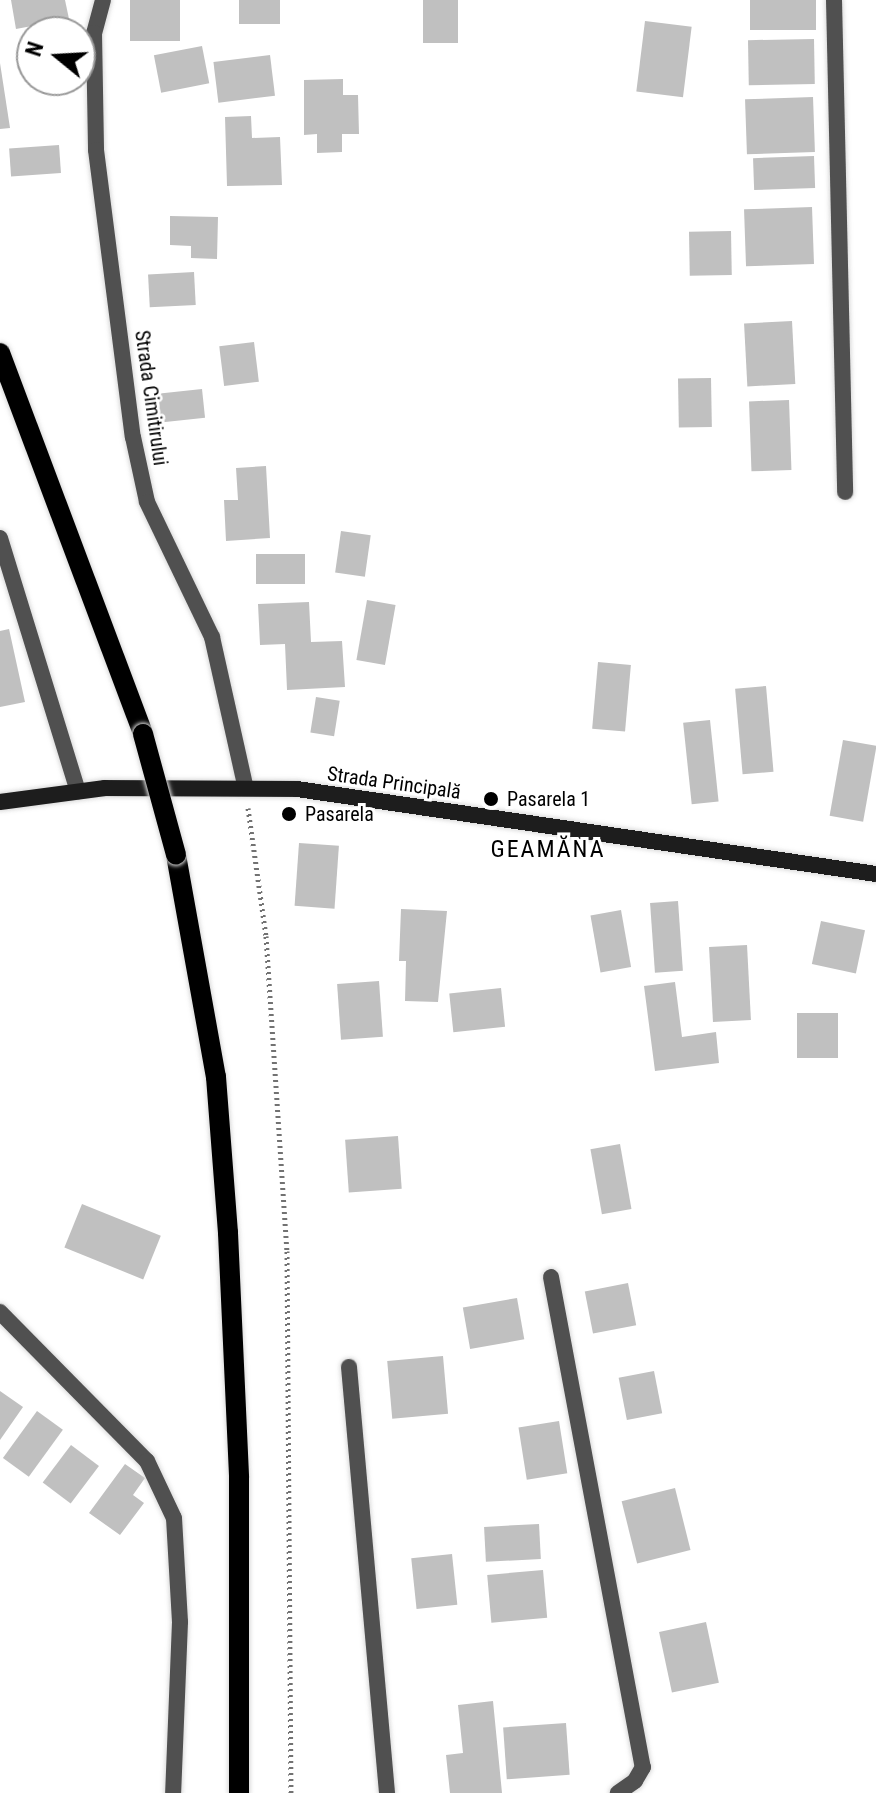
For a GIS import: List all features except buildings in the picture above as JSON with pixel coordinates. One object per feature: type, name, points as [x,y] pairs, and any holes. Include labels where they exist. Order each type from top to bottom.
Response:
[{"type":"main road","points":[[0,353],[143,734],[176,855],[216,1077],[228,1233],[239,1478],[239,1793]]},
{"type":"main road","name":"Strada Principală","points":[[0,802],[78,791],[245,785],[876,874]]},
{"type":"street","name":"Strada Cimitirului","points":[[103,0],[94,33],[96,150],[133,437],[147,502],[212,637],[245,785]]},
{"type":"street","points":[[834,0],[845,492]]},
{"type":"street","points":[[0,538],[78,791]]},
{"type":"street","points":[[551,1277],[643,1767],[635,1781],[618,1793]]},
{"type":"street","points":[[0,1312],[147,1461],[174,1518],[180,1622],[173,1793]]},
{"type":"street","points":[[349,1367],[387,1793]]},
{"type":"path","points":[[245,785],[266,936],[287,1251],[291,1793]]},
{"type":"place","name":"Pasarela 1","points":[[491,799]]},
{"type":"place","name":"Pasarela","points":[[289,814]]},
{"type":"district","name":"GEAMĂNA","points":[[548,850]]}]
